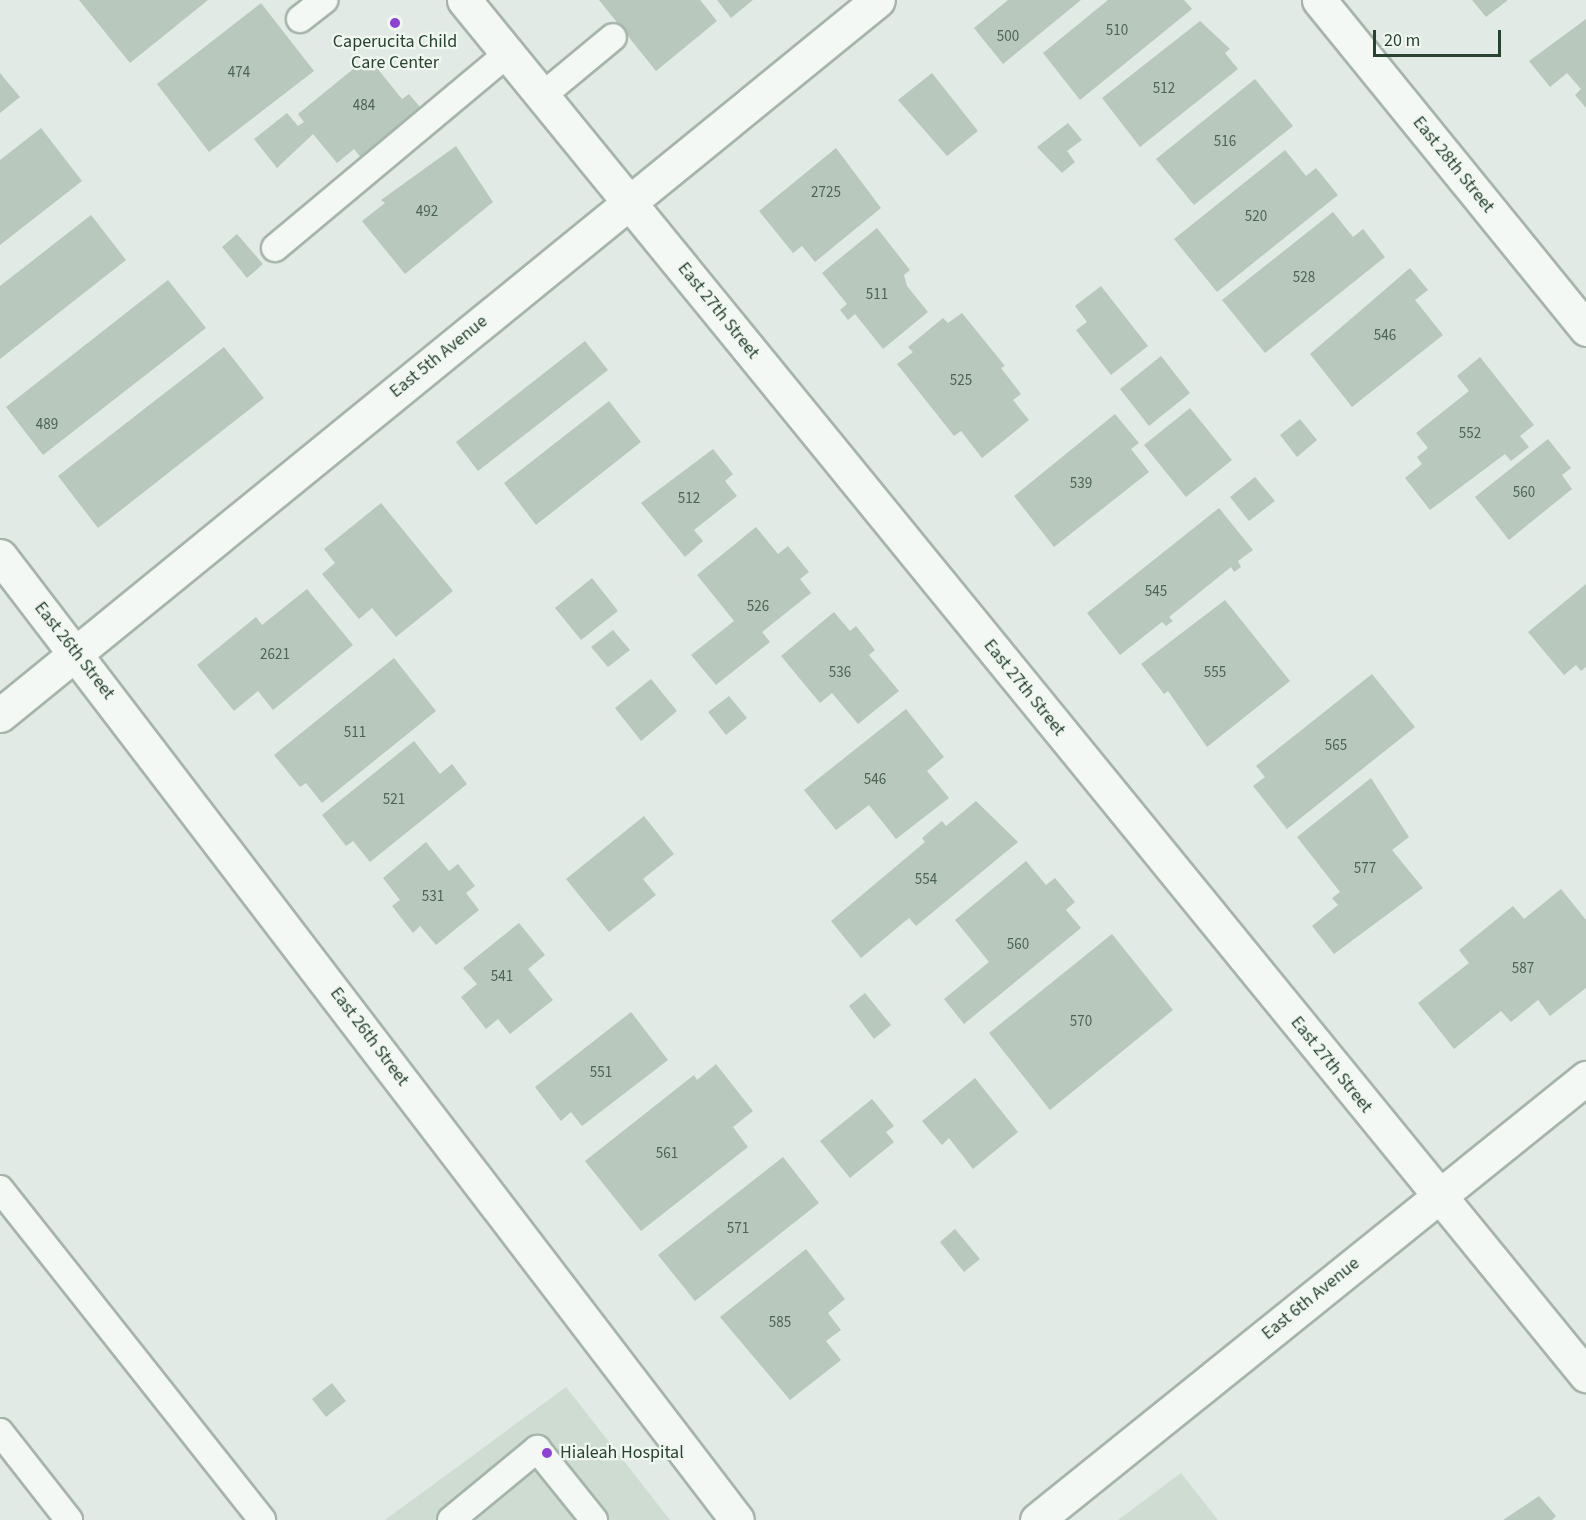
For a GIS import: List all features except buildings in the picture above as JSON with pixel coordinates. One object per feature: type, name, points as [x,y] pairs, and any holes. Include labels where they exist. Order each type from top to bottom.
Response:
[{"type":"street","name":"East 27th Street","points":[[464,0],[1438,1197],[1586,1375]]},
{"type":"street","name":"East 5th Avenue","points":[[0,715],[77,655],[628,201],[878,0]]},
{"type":"street","name":"East 28th Street","points":[[1319,0],[1586,329]]},
{"type":"street","name":"East 26th Street","points":[[0,556],[737,1520]]},
{"type":"street","name":"East 6th Avenue","points":[[1037,1520],[1586,1078]]},
{"type":"lane","points":[[300,19],[324,0]]},
{"type":"lane","points":[[542,96],[613,37]]},
{"type":"lane","points":[[274,248],[508,53]]},
{"type":"lane","points":[[0,1189],[262,1520]]},
{"type":"lane","points":[[0,1432],[69,1520]]},
{"type":"lane","points":[[0,1445],[60,1520]]},
{"type":"lane","points":[[451,1520],[537,1449],[594,1520]]},
{"type":"shaded area","name":"Hialeah Hospital","points":[[566,1387],[670,1520],[385,1520]]},
{"type":"shaded area","points":[[1181,1473],[1218,1520],[1118,1520]]},
{"type":"place","name":"Caperucita Child Care Center","points":[[395,23]]},
{"type":"place","name":"Hialeah Hospital","points":[[547,1453]]}]
